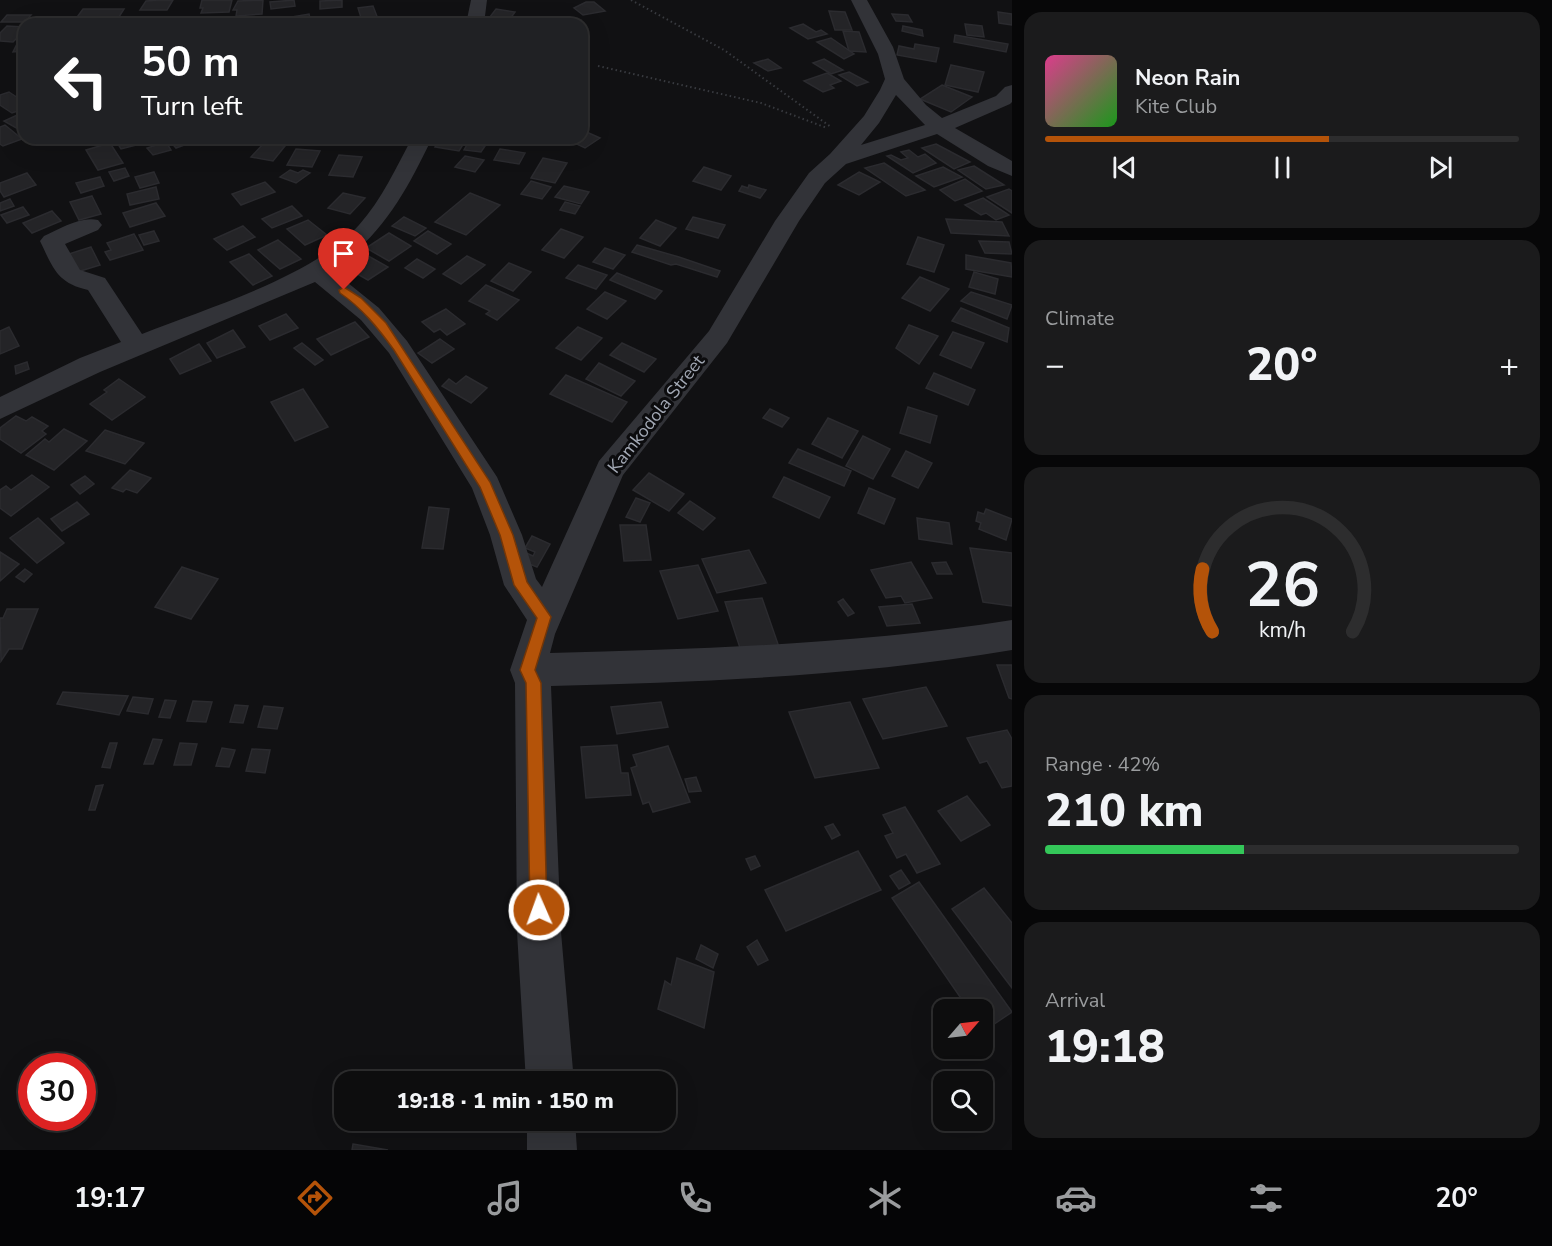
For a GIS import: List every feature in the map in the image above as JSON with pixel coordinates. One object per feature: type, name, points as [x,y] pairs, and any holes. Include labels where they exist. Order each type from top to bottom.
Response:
[{"type":"street","points":[[476,18],[479,0]]},
{"type":"street","points":[[859,0],[888,55],[894,79],[918,107],[939,127],[1012,170]]},
{"type":"street","name":"Kamkodola Street","points":[[549,1071],[539,932],[533,683],[528,670],[544,617],[610,469],[718,337],[787,220],[817,178],[882,104],[894,79]]},
{"type":"street","points":[[845,145],[939,127],[1003,99],[1012,92]]},
{"type":"street","points":[[1,407],[90,365],[302,279],[340,253],[366,230],[396,188],[419,144]]},
{"type":"street","points":[[90,225],[52,242],[65,272],[81,282],[96,284],[137,346]]},
{"type":"street","points":[[316,270],[358,300],[398,347],[486,485],[506,535],[521,585],[544,617]]},
{"type":"street","points":[[528,670],[727,665],[800,660],[938,647],[1012,635]]},
{"type":"street","points":[[551,1131],[552,1150]]},
{"type":"path","points":[[632,0],[724,50],[845,145]]},
{"type":"path","points":[[598,66],[761,103],[818,124],[845,145]]},
{"type":"building","points":[[173,0],[167,10],[140,10],[146,1]]},
{"type":"building","points":[[202,0],[232,0],[229,12],[201,13]]},
{"type":"building","points":[[263,0],[262,14],[236,16],[237,10],[233,10],[238,1]]},
{"type":"building","points":[[294,0],[295,6],[271,9],[270,2]]},
{"type":"building","points":[[342,0],[342,7],[320,9],[320,1]]},
{"type":"building","points":[[586,2],[594,2],[605,11],[583,15],[574,8]]},
{"type":"building","points":[[373,6],[378,18],[361,18],[358,8]]},
{"type":"building","points":[[83,9],[124,9],[118,18],[76,18]]},
{"type":"building","points":[[496,9],[515,12],[511,18],[490,17]]},
{"type":"building","points":[[829,11],[845,12],[852,30],[835,30]]},
{"type":"building","points":[[998,12],[1012,14],[1012,25],[999,23]]},
{"type":"building","points":[[309,14],[310,18],[285,18]]},
{"type":"building","points":[[892,14],[908,15],[912,22],[896,21]]},
{"type":"building","points":[[7,15],[31,15],[28,18],[18,18],[18,22],[1,22]]},
{"type":"building","points":[[803,24],[816,32],[821,30],[827,34],[808,39],[790,28]]},
{"type":"building","points":[[965,24],[982,26],[984,37],[967,35]]},
{"type":"building","points":[[7,26],[18,27],[18,37],[13,42],[0,41],[0,33]]},
{"type":"building","points":[[903,26],[922,30],[923,36],[902,31]]},
{"type":"building","points":[[843,31],[859,32],[866,52],[849,51]]},
{"type":"building","points":[[955,35],[1008,44],[1006,52],[954,42]]},
{"type":"building","points":[[831,38],[854,54],[844,59],[817,42]]},
{"type":"building","points":[[18,42],[18,52],[13,52]]},
{"type":"building","points":[[915,44],[939,48],[936,62],[897,55],[899,46],[914,49]]},
{"type":"building","points":[[768,59],[781,68],[768,71],[754,63]]},
{"type":"building","points":[[824,59],[843,70],[831,74],[813,63]]},
{"type":"building","points":[[951,65],[984,72],[978,92],[945,85]]},
{"type":"building","points":[[849,72],[868,82],[857,86],[839,75]]},
{"type":"building","points":[[827,73],[841,81],[830,85],[834,88],[823,92],[804,81]]},
{"type":"building","points":[[942,85],[972,97],[951,112],[920,99]]},
{"type":"building","points":[[9,92],[18,98],[18,111],[12,113],[0,105],[0,95]]},
{"type":"building","points":[[18,115],[18,129],[4,121]]},
{"type":"building","points":[[5,125],[18,136],[18,140],[3,146],[0,144],[0,127]]},
{"type":"building","points":[[588,133],[600,138],[585,148],[577,144],[588,144]]},
{"type":"building","points":[[111,144],[123,163],[98,170],[86,150]]},
{"type":"building","points":[[118,144],[140,144],[121,149]]},
{"type":"building","points":[[167,144],[171,150],[153,155],[147,148]]},
{"type":"building","points":[[172,144],[187,144],[176,148]]},
{"type":"building","points":[[263,144],[285,146],[273,161],[251,157]]},
{"type":"building","points":[[437,144],[463,144],[459,151],[435,147]]},
{"type":"building","points":[[467,144],[485,146],[481,152],[464,150]]},
{"type":"building","points":[[936,144],[970,162],[954,169],[922,148]]},
{"type":"building","points":[[296,149],[320,151],[312,167],[287,165]]},
{"type":"building","points":[[500,149],[525,153],[519,164],[494,160]]},
{"type":"building","points":[[909,150],[918,157],[925,154],[936,163],[913,173],[887,156],[891,155],[901,160],[908,158],[901,152]]},
{"type":"building","points":[[339,155],[362,157],[353,177],[329,175]]},
{"type":"building","points":[[465,156],[484,160],[475,172],[455,167]]},
{"type":"building","points":[[543,158],[567,163],[555,183],[531,178]]},
{"type":"building","points":[[884,163],[925,190],[906,196],[865,168]]},
{"type":"building","points":[[974,166],[1004,185],[986,189],[958,170]]},
{"type":"building","points":[[704,167],[731,176],[721,190],[693,181]]},
{"type":"building","points":[[943,167],[962,177],[934,187],[916,176]]},
{"type":"building","points":[[125,168],[129,176],[114,181],[109,172]]},
{"type":"building","points":[[290,170],[298,173],[303,170],[310,173],[296,183],[280,177]]},
{"type":"building","points":[[154,172],[159,183],[140,188],[135,177]]},
{"type":"building","points":[[859,172],[880,182],[859,195],[838,185]]},
{"type":"building","points":[[27,173],[36,185],[4,197],[0,191],[0,183]]},
{"type":"building","points":[[100,177],[104,186],[81,193],[76,183]]},
{"type":"building","points":[[965,179],[982,191],[955,201],[940,190]]},
{"type":"building","points":[[531,181],[551,187],[542,199],[521,194]]},
{"type":"building","points":[[265,182],[275,192],[241,205],[232,194]]},
{"type":"building","points":[[749,185],[766,190],[760,198],[739,191],[742,186],[748,188]]},
{"type":"building","points":[[564,186],[589,192],[581,204],[555,197]]},
{"type":"building","points":[[156,187],[159,199],[130,205],[127,194]]},
{"type":"building","points":[[1009,189],[1012,191],[1012,213],[987,197]]},
{"type":"building","points":[[343,193],[365,198],[350,214],[328,208]]},
{"type":"building","points":[[470,193],[500,205],[466,235],[435,222]]},
{"type":"building","points":[[92,196],[101,214],[79,220],[70,202]]},
{"type":"building","points":[[983,198],[1009,215],[996,220],[986,213],[981,215],[965,205]]},
{"type":"building","points":[[10,199],[14,206],[0,211],[0,203]]},
{"type":"building","points":[[565,202],[580,206],[575,214],[560,210]]},
{"type":"building","points":[[156,203],[165,216],[130,227],[123,213]]},
{"type":"building","points":[[292,206],[302,216],[272,228],[262,219]]},
{"type":"building","points":[[23,207],[29,215],[7,223],[1,215]]},
{"type":"building","points":[[52,211],[61,221],[32,233],[23,223]]},
{"type":"building","points":[[404,217],[426,228],[415,236],[392,226]]},
{"type":"building","points":[[693,217],[725,225],[718,238],[686,229]]},
{"type":"building","points":[[946,219],[1002,222],[1009,236],[951,233]]},
{"type":"building","points":[[308,220],[327,235],[305,245],[287,229]]},
{"type":"building","points":[[656,220],[676,228],[660,246],[640,238]]},
{"type":"building","points":[[243,226],[255,237],[227,250],[214,239]]},
{"type":"building","points":[[561,229],[583,237],[564,258],[542,250]]},
{"type":"building","points":[[154,231],[159,241],[144,245],[139,235]]},
{"type":"building","points":[[428,231],[451,244],[437,254],[414,241]]},
{"type":"building","points":[[389,233],[411,246],[389,261],[366,248]]},
{"type":"building","points":[[134,234],[143,250],[110,260],[105,252],[111,250],[107,243]]},
{"type":"building","points":[[918,237],[944,245],[934,272],[907,264]]},
{"type":"building","points":[[278,240],[301,259],[280,269],[258,250]]},
{"type":"building","points":[[979,241],[1009,242],[1012,254],[985,253]]},
{"type":"building","points":[[637,245],[720,271],[717,277],[676,264],[671,265],[632,252]]},
{"type":"building","points":[[91,247],[100,265],[77,272],[69,254]]},
{"type":"building","points":[[605,248],[625,255],[613,269],[593,262]]},
{"type":"building","points":[[363,253],[388,267],[368,280],[343,266]]},
{"type":"building","points":[[249,254],[272,276],[253,285],[230,262]]},
{"type":"building","points":[[966,255],[1011,263],[1012,277],[966,269]]},
{"type":"building","points":[[467,256],[485,265],[461,284],[443,274]]},
{"type":"building","points":[[417,259],[435,269],[423,278],[405,268]]},
{"type":"building","points":[[509,263],[531,272],[513,291],[491,281]]},
{"type":"building","points":[[578,265],[607,275],[596,289],[566,278]]},
{"type":"building","points":[[974,272],[998,279],[995,294],[969,287]]},
{"type":"building","points":[[617,273],[662,291],[655,299],[610,280]]},
{"type":"building","points":[[920,277],[949,289],[930,311],[902,298]]},
{"type":"building","points":[[486,285],[519,300],[497,320],[486,314],[490,311],[469,301]]},
{"type":"building","points":[[605,292],[626,301],[607,319],[587,309]]},
{"type":"building","points":[[971,292],[1012,305],[1007,319],[961,301]]},
{"type":"building","points":[[961,308],[1009,328],[1007,342],[952,321]]},
{"type":"building","points":[[446,309],[465,324],[447,335],[440,329],[434,332],[422,322]]},
{"type":"building","points":[[286,314],[298,328],[270,340],[259,326]]},
{"type":"building","points":[[355,322],[369,337],[331,355],[317,339]]},
{"type":"building","points":[[909,325],[938,336],[919,364],[896,348]]},
{"type":"building","points":[[9,327],[19,346],[0,354],[0,331]]},
{"type":"building","points":[[578,327],[602,338],[581,360],[556,348]]},
{"type":"building","points":[[233,330],[245,347],[217,358],[207,343]]},
{"type":"building","points":[[953,332],[984,343],[971,368],[940,355]]},
{"type":"building","points":[[440,339],[454,349],[432,363],[418,353]]},
{"type":"building","points":[[302,343],[323,360],[315,365],[294,348]]},
{"type":"building","points":[[622,343],[656,359],[644,372],[610,355]]},
{"type":"building","points":[[199,344],[211,361],[180,374],[170,359]]},
{"type":"building","points":[[27,362],[29,369],[16,374],[15,366]]},
{"type":"building","points":[[599,363],[635,381],[621,396],[586,379]]},
{"type":"building","points":[[934,373],[975,390],[968,405],[926,388]]},
{"type":"building","points":[[566,375],[627,402],[612,422],[550,394]]},
{"type":"building","points":[[466,376],[487,388],[471,403],[442,386],[449,379],[456,384]]},
{"type":"building","points":[[119,379],[145,397],[112,420],[90,404],[107,392],[104,390]]},
{"type":"building","points":[[303,389],[328,427],[295,441],[271,402]]},
{"type":"building","points":[[908,407],[937,416],[930,443],[900,433]]},
{"type":"building","points":[[770,409],[789,418],[782,427],[763,418]]},
{"type":"building","points":[[16,416],[26,421],[32,417],[48,426],[42,431],[46,434],[21,453],[0,439],[0,428]]},
{"type":"building","points":[[828,418],[858,431],[842,458],[812,444]]},
{"type":"building","points":[[64,429],[87,441],[54,470],[26,455],[45,439],[49,442]]},
{"type":"building","points":[[105,430],[144,443],[125,464],[86,451]]},
{"type":"building","points":[[863,436],[890,449],[873,479],[846,466]]},
{"type":"building","points":[[798,449],[851,471],[844,486],[789,463]]},
{"type":"building","points":[[906,451],[932,463],[918,488],[892,476]]},
{"type":"building","points":[[130,470],[151,478],[137,493],[112,488]]},
{"type":"building","points":[[649,473],[684,494],[669,511],[633,490]]},
{"type":"building","points":[[32,475],[49,487],[11,516],[0,508],[0,490],[6,486],[11,490]]},
{"type":"building","points":[[85,476],[94,484],[80,494],[71,485]]},
{"type":"building","points":[[784,477],[830,497],[819,518],[773,497]]},
{"type":"building","points":[[869,488],[895,499],[884,524],[858,513]]},
{"type":"building","points":[[636,498],[650,503],[640,522],[626,517]]},
{"type":"building","points":[[690,501],[715,518],[703,530],[678,513]]},
{"type":"building","points":[[77,502],[89,514],[62,531],[51,519]]},
{"type":"building","points":[[429,507],[449,509],[443,549],[422,548]]},
{"type":"building","points":[[986,509],[1012,519],[1006,540],[979,529],[981,523],[976,521],[978,512],[984,514]]},
{"type":"building","points":[[38,518],[64,543],[37,563],[10,538]]},
{"type":"building","points":[[917,518],[949,523],[952,544],[919,539]]},
{"type":"building","points":[[620,525],[646,525],[651,560],[624,561]]},
{"type":"building","points":[[532,536],[550,544],[537,567],[519,560],[524,552],[533,556],[535,552],[525,548]]},
{"type":"building","points":[[970,548],[1012,553],[1012,606],[983,602]]},
{"type":"building","points":[[749,550],[766,583],[717,593],[702,559]]},
{"type":"building","points":[[0,552],[19,564],[0,581]]},
{"type":"building","points":[[911,562],[932,598],[905,603],[901,596],[886,598],[871,570]]},
{"type":"building","points":[[946,562],[952,574],[937,574],[932,563]]},
{"type":"building","points":[[698,565],[718,611],[678,619],[660,571]]},
{"type":"building","points":[[182,567],[218,579],[191,619],[155,607]]},
{"type":"building","points":[[25,569],[32,574],[24,582],[16,577]]},
{"type":"building","points":[[762,598],[779,647],[741,651],[725,602]]},
{"type":"building","points":[[843,599],[854,613],[848,616],[838,602]]},
{"type":"building","points":[[912,604],[920,623],[887,626],[879,607]]},
{"type":"building","points":[[7,609],[38,609],[22,649],[9,649],[1,661],[0,618],[3,618]]},
{"type":"building","points":[[997,665],[1012,665],[1012,699],[1009,698]]},
{"type":"building","points":[[926,687],[947,726],[883,739],[863,699]]},
{"type":"building","points":[[63,692],[128,696],[119,715],[57,704]]},
{"type":"building","points":[[133,697],[153,699],[148,714],[127,711]]},
{"type":"building","points":[[165,700],[176,701],[170,718],[159,717]]},
{"type":"building","points":[[193,701],[212,702],[206,722],[187,721]]},
{"type":"building","points":[[661,702],[668,727],[617,734],[611,707]]},
{"type":"building","points":[[850,702],[879,768],[815,778],[789,712]]},
{"type":"building","points":[[235,705],[248,706],[243,723],[230,722]]},
{"type":"building","points":[[264,706],[283,708],[277,729],[258,727]]},
{"type":"building","points":[[1007,730],[1012,739],[1012,786],[1002,788],[987,761],[980,763],[967,738]]},
{"type":"building","points":[[153,739],[162,740],[153,764],[144,764]]},
{"type":"building","points":[[110,743],[117,743],[110,768],[102,767]]},
{"type":"building","points":[[180,743],[197,744],[191,765],[174,765]]},
{"type":"building","points":[[617,745],[621,773],[628,773],[631,795],[586,798],[581,747]]},
{"type":"building","points":[[668,746],[690,802],[653,812],[649,802],[643,804],[631,768],[637,766],[633,755]]},
{"type":"building","points":[[222,748],[235,750],[229,767],[216,766]]},
{"type":"building","points":[[252,749],[270,750],[265,773],[246,771]]},
{"type":"building","points":[[696,777],[701,791],[689,792],[685,779]]},
{"type":"building","points":[[103,785],[95,810],[89,810],[96,786]]},
{"type":"building","points":[[967,796],[990,825],[961,841],[938,811]]},
{"type":"building","points":[[905,807],[940,864],[917,873],[906,854],[897,858],[885,836],[893,833],[883,815]]},
{"type":"building","points":[[833,824],[840,835],[832,839],[825,827]]},
{"type":"building","points":[[858,851],[881,890],[786,931],[765,890]]},
{"type":"building","points":[[755,856],[760,866],[751,870],[746,859]]},
{"type":"building","points":[[901,870],[910,883],[899,889],[890,876]]},
{"type":"building","points":[[919,882],[1012,1012],[993,1025],[993,999],[961,999],[892,898]]},
{"type":"building","points":[[984,888],[1012,923],[1012,988],[952,909]]},
{"type":"building","points":[[757,940],[768,960],[758,965],[747,947]]},
{"type":"building","points":[[701,945],[718,954],[713,968],[696,959]]},
{"type":"building","points":[[677,958],[714,972],[704,1028],[658,1009],[665,981],[671,985]]},
{"type":"building","points":[[353,1144],[388,1150],[352,1150]]},
{"type":"route","points":[[344,290],[358,300],[398,347],[486,485],[506,535],[521,585],[544,617],[528,670],[533,683],[539,910]]}]
